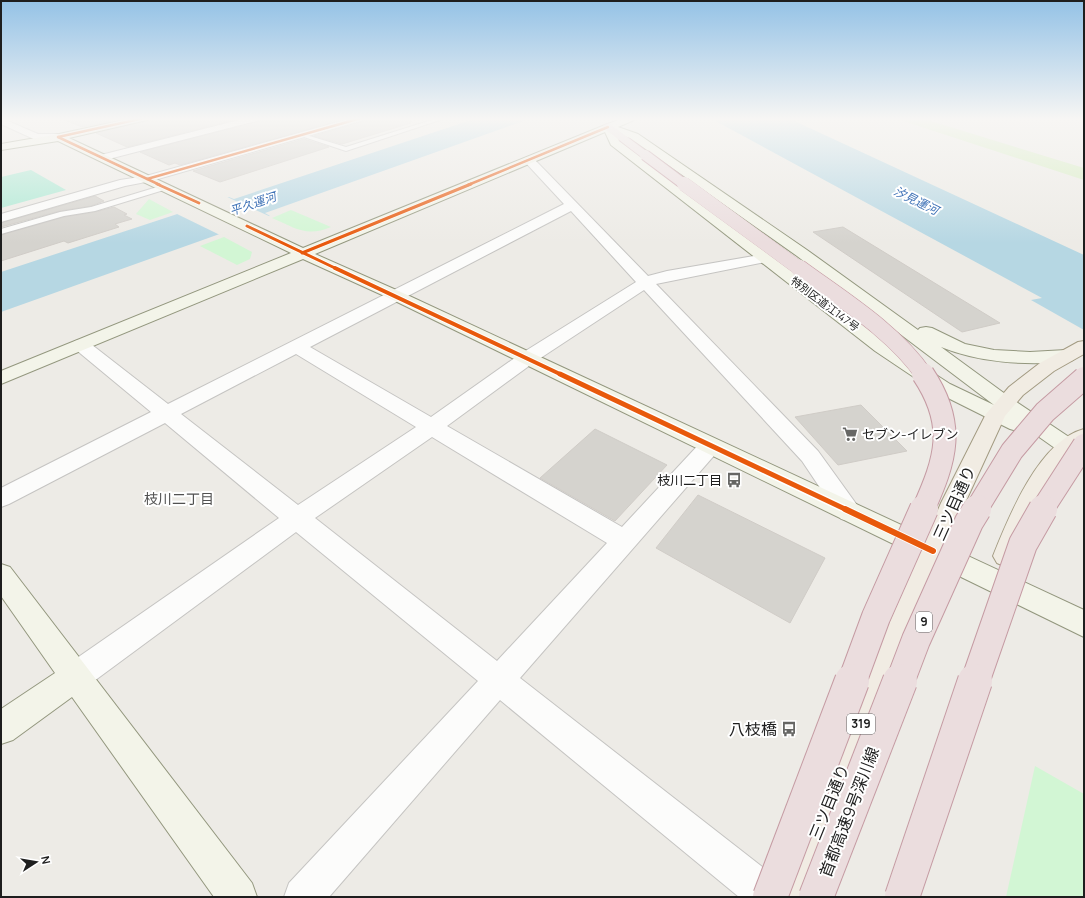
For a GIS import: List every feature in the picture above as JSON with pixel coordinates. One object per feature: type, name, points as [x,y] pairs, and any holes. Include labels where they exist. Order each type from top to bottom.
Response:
[{"type":"highway","points":[[652,160],[855,309],[890,337],[914,362],[933,389],[943,417],[945,447],[937,479],[876,617],[769,897]]},
{"type":"highway","name":"首都高速9号深川線","points":[[816,897],[916,640],[969,522],[1012,451],[1045,412],[1084,378]]},
{"type":"highway","points":[[902,897],[1023,544],[1080,446]]},
{"type":"main road","name":"三ツ目通り","points":[[790,897],[953,503],[1000,409],[1016,391],[1047,367],[1075,351]]},
{"type":"main road","points":[[892,897],[1017,526],[1026,505],[1045,474],[1080,446]]},
{"type":"street","points":[[105,160],[199,203],[302,254],[397,296],[526,359],[1084,624]]},
{"type":"street","points":[[1,218],[124,183],[147,179],[214,160]]},
{"type":"street","points":[[1,378],[529,160],[574,205],[810,456],[850,512]]},
{"type":"street","name":"特別区道江147号","points":[[637,160],[881,347],[943,388],[1000,409],[1080,446]]},
{"type":"street","name":"特別区道江147号","points":[[668,160],[802,253],[933,337],[954,346],[1006,358],[1031,359],[1075,351]]},
{"type":"street","points":[[1,498],[574,205]]},
{"type":"street","name":"特別区道江147号","points":[[802,253],[1000,409]]},
{"type":"street","points":[[1,728],[75,677],[297,518],[431,427],[526,359],[646,282],[667,276],[765,258]]},
{"type":"street","points":[[81,344],[769,897]]},
{"type":"street","points":[[297,347],[624,542]]},
{"type":"street","points":[[303,897],[710,446]]},
{"type":"street","points":[[1,575],[238,897]]},
{"type":"lane","points":[[1,232],[63,214],[92,209],[164,187]]},
{"type":"green space","points":[[1022,160],[1058,160],[1084,168],[1084,180]]},
{"type":"green space","points":[[31,170],[66,190],[1,208],[1,177]]},
{"type":"green space","points":[[149,199],[173,212],[150,220],[136,214]]},
{"type":"green space","points":[[291,210],[331,227],[314,232],[300,230],[272,218]]},
{"type":"green space","points":[[224,237],[252,252],[250,259],[237,265],[200,246]]},
{"type":"green space","points":[[1035,766],[1084,794],[1084,897],[1006,897]]},
{"type":"water","name":"平久運河","points":[[351,160],[414,160],[265,213],[270,216],[1,312],[1,272],[229,197],[234,199]]},
{"type":"water","name":"汐見運河","points":[[787,160],[879,160],[1084,255],[1084,330],[1031,300],[1042,298]]},
{"type":"pier","points":[[225,196],[271,217],[220,235],[175,213]]},
{"type":"building","points":[[158,160],[198,160],[180,165],[175,163],[169,165]]},
{"type":"building","points":[[231,160],[289,160],[220,182],[193,171]]},
{"type":"building","points":[[95,196],[104,201],[91,206],[60,211],[1,227],[1,223]]},
{"type":"building","points":[[114,207],[127,214],[124,215],[132,219],[115,224],[119,227],[68,243],[64,241],[1,261],[1,235],[64,217]]},
{"type":"building","points":[[843,227],[1000,323],[962,332],[813,232]]},
{"type":"building","name":"セブン-イレブン","points":[[861,405],[907,451],[838,465],[795,417]]},
{"type":"building","points":[[595,429],[667,465],[615,521],[540,478]]},
{"type":"building","points":[[698,495],[825,558],[790,623],[656,548]]},
{"type":"cycle path","points":[[107,160],[199,203]]},
{"type":"cycle path","points":[[147,179],[214,160]]},
{"type":"cycle path","points":[[302,253],[528,160]]},
{"type":"cycle path","points":[[247,226],[933,551]]},
{"type":"place","name":"セブン-イレブン","points":[[850,434]]},
{"type":"place","name":"枝川二丁目","points":[[734,480]]},
{"type":"place","name":"八枝橋","points":[[789,729]]},
{"type":"district","name":"枝川二丁目","points":[[179,499]]}]
